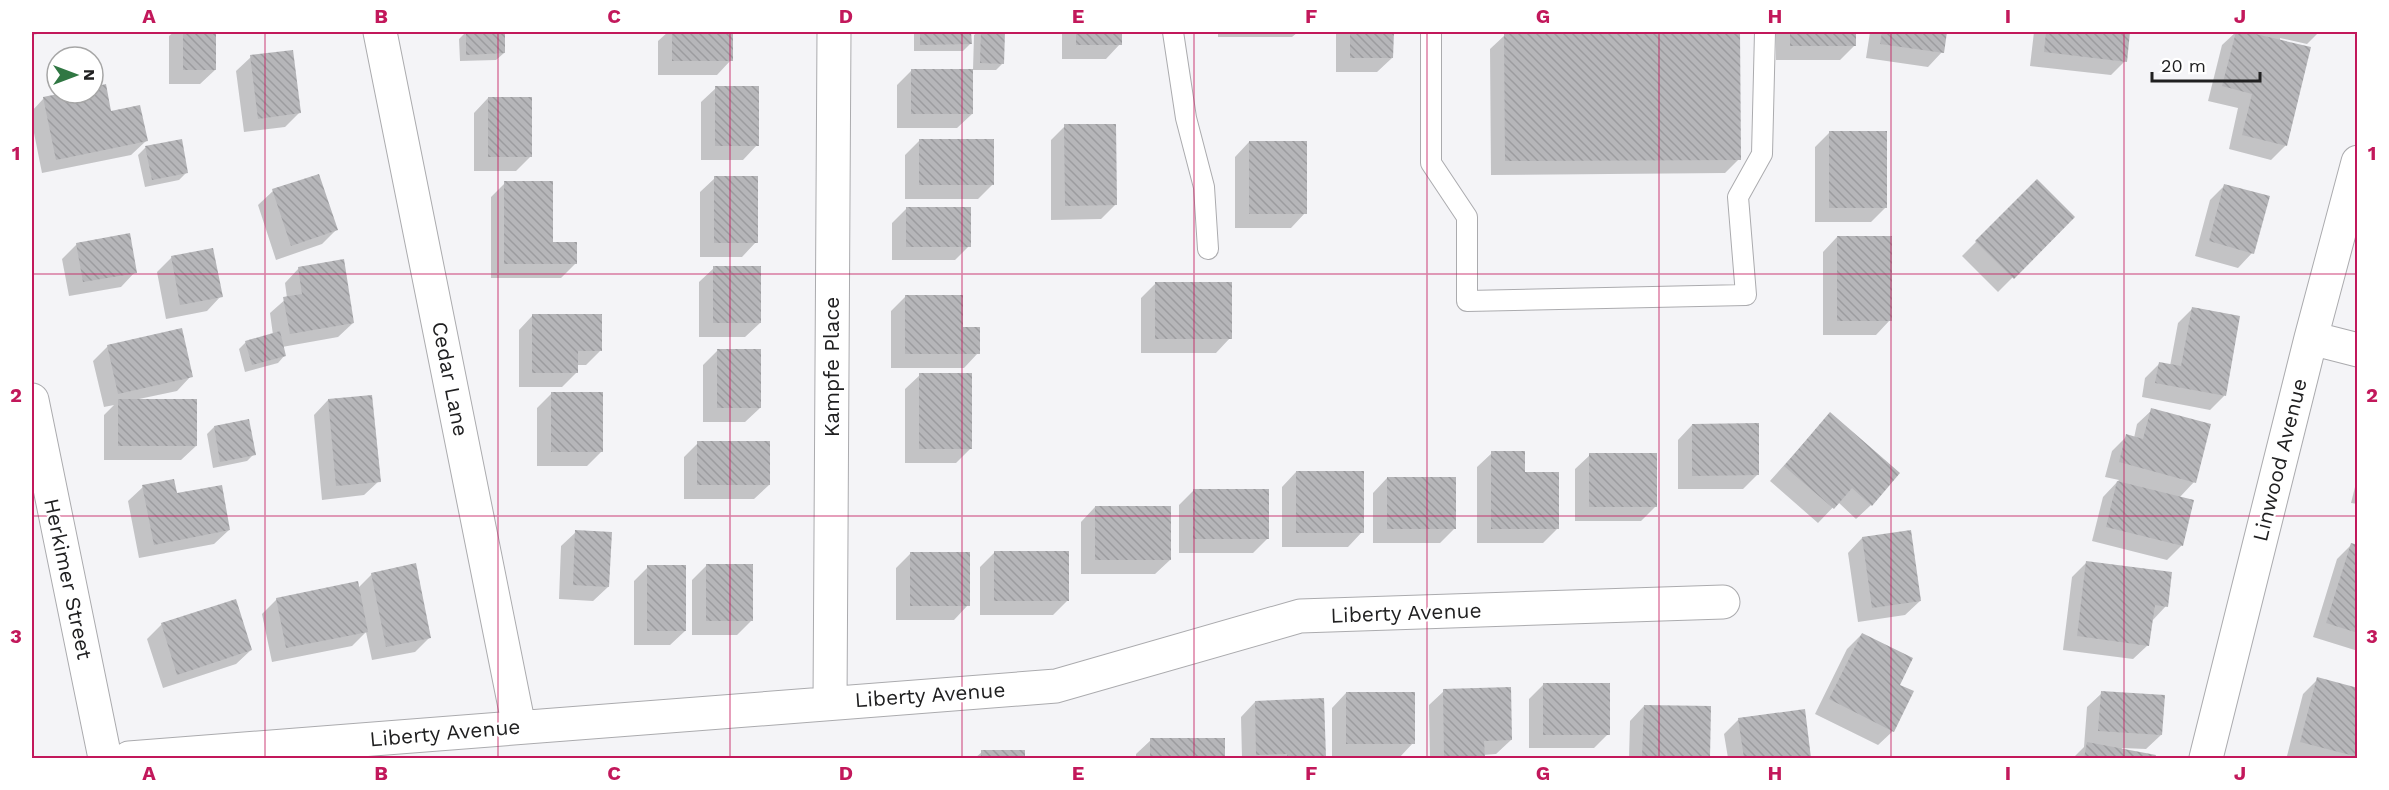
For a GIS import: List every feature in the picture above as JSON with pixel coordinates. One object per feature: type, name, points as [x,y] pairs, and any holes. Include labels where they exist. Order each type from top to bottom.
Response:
[{"type":"street","name":"Cedar Lane","points":[[380,32],[519,727]]},
{"type":"street","name":"Kampfe Place","points":[[830,703],[834,32]]},
{"type":"street","name":"Linwood Avenue","points":[[2206,759],[2311,338],[2358,162]]},
{"type":"street","points":[[2311,338],[2358,350]]},
{"type":"street","name":"Herkimer Street","points":[[32,400],[105,759]]},
{"type":"street","name":"Liberty Avenue","points":[[129,759],[1056,686],[1300,616],[1723,602]]},
{"type":"lane","points":[[1173,32],[1186,118],[1204,187],[1208,249]]},
{"type":"lane","points":[[1431,32],[1431,163],[1467,217],[1467,301],[1746,295],[1738,197],[1761,154],[1765,32]]},
{"type":"building","points":[[183,32],[216,32],[216,70],[183,70]]},
{"type":"building","points":[[466,32],[505,32],[505,53],[466,55]]},
{"type":"building","points":[[672,32],[733,32],[733,61],[672,61]]},
{"type":"building","points":[[920,32],[971,32],[972,44],[920,45]]},
{"type":"building","points":[[981,32],[1005,32],[1004,64],[980,63]]},
{"type":"building","points":[[1076,32],[1122,32],[1122,45],[1076,45]]},
{"type":"building","points":[[1350,32],[1394,32],[1393,58],[1350,58]]},
{"type":"building","points":[[1740,32],[1741,160],[1505,161],[1504,33]]},
{"type":"building","points":[[1790,32],[1856,32],[1856,46],[1790,46]]},
{"type":"building","points":[[1882,32],[1947,32],[1944,53],[1880,44]]},
{"type":"building","points":[[2046,32],[2130,32],[2127,62],[2044,52]]},
{"type":"building","points":[[2236,32],[2247,32],[2311,47],[2287,146],[2242,135],[2252,94],[2222,86]]},
{"type":"building","points":[[293,50],[301,113],[258,119],[250,55]]},
{"type":"building","points":[[911,69],[973,69],[973,114],[911,114]]},
{"type":"building","points":[[105,84],[111,111],[140,105],[148,141],[56,160],[43,97],[45,97],[45,105],[105,105]]},
{"type":"building","points":[[715,86],[759,86],[759,146],[715,146]]},
{"type":"building","points":[[488,97],[532,97],[532,157],[488,157]]},
{"type":"building","points":[[1064,124],[1116,124],[1117,205],[1065,206]]},
{"type":"building","points":[[1829,131],[1887,131],[1887,208],[1829,208]]},
{"type":"building","points":[[182,139],[188,173],[152,180],[145,146]]},
{"type":"building","points":[[919,139],[994,139],[994,185],[919,185]]},
{"type":"building","points":[[1249,141],[1307,141],[1307,214],[1249,214]]},
{"type":"building","points":[[319,174],[338,230],[291,246],[272,189]]},
{"type":"building","points":[[714,176],[758,176],[758,243],[714,243]]},
{"type":"building","points":[[2037,179],[2075,217],[2014,279],[1975,241]]},
{"type":"building","points":[[504,181],[553,181],[553,242],[577,242],[577,264],[504,264]]},
{"type":"building","points":[[2224,184],[2270,196],[2254,254],[2209,241]]},
{"type":"building","points":[[906,207],[971,207],[971,247],[906,247]]},
{"type":"building","points":[[130,233],[137,273],[83,282],[76,243]]},
{"type":"building","points":[[1837,236],[1892,236],[1892,321],[1837,321]]},
{"type":"building","points":[[213,248],[223,297],[180,305],[171,256]]},
{"type":"building","points":[[344,259],[354,323],[290,334],[283,297],[302,294],[298,267]]},
{"type":"building","points":[[713,266],[761,266],[761,323],[713,323]]},
{"type":"building","points":[[1155,282],[1232,282],[1232,339],[1155,339]]},
{"type":"building","points":[[905,295],[963,295],[963,327],[980,327],[980,354],[905,354]]},
{"type":"building","points":[[2192,307],[2240,316],[2226,396],[2155,383],[2159,362],[2181,366]]},
{"type":"building","points":[[532,314],[602,314],[602,351],[578,351],[578,373],[532,373]]},
{"type":"building","points":[[182,328],[193,377],[118,394],[107,345]]},
{"type":"building","points":[[280,331],[286,356],[252,365],[245,341]]},
{"type":"building","points":[[717,349],[761,349],[761,408],[717,408]]},
{"type":"building","points":[[919,373],[972,373],[972,449],[919,449]]},
{"type":"building","points":[[551,392],[603,392],[603,452],[551,452]]},
{"type":"building","points":[[372,395],[381,482],[336,486],[328,399]]},
{"type":"building","points":[[118,399],[197,399],[197,446],[118,446]]},
{"type":"building","points":[[2151,408],[2211,424],[2196,483],[2119,462],[2126,434],[2143,439]]},
{"type":"building","points":[[1830,412],[1900,473],[1872,506],[1852,488],[1834,509],[1784,466]]},
{"type":"building","points":[[249,419],[256,455],[220,462],[214,426]]},
{"type":"building","points":[[1759,423],[1759,475],[1692,476],[1692,424]]},
{"type":"building","points":[[697,441],[770,441],[770,485],[697,485]]},
{"type":"building","points":[[1491,451],[1525,451],[1525,472],[1559,472],[1559,529],[1491,529]]},
{"type":"building","points":[[1589,453],[1657,453],[1657,507],[1589,507]]},
{"type":"building","points":[[1296,471],[1364,471],[1364,533],[1296,533]]},
{"type":"building","points":[[1387,477],[1456,477],[1456,529],[1387,529]]},
{"type":"building","points":[[174,479],[177,493],[222,485],[230,530],[154,545],[142,485]]},
{"type":"building","points":[[2117,481],[2194,500],[2183,546],[2106,527]]},
{"type":"building","points":[[1193,489],[1269,489],[1269,539],[1193,539]]},
{"type":"building","points":[[1095,506],[1171,506],[1171,560],[1095,560]]},
{"type":"building","points":[[575,530],[612,532],[609,587],[573,585]]},
{"type":"building","points":[[1911,530],[1921,601],[1872,608],[1862,537]]},
{"type":"building","points":[[2351,543],[2358,545],[2358,633],[2326,623]]},
{"type":"building","points":[[994,551],[1069,551],[1069,601],[994,601]]},
{"type":"building","points":[[910,552],[970,552],[970,606],[910,606]]},
{"type":"building","points":[[2086,561],[2172,572],[2168,607],[2155,605],[2149,646],[2077,636]]},
{"type":"building","points":[[416,563],[431,638],[386,647],[371,573]]},
{"type":"building","points":[[706,564],[753,564],[753,621],[706,621]]},
{"type":"building","points":[[647,565],[686,565],[686,631],[647,631]]},
{"type":"building","points":[[358,581],[368,632],[286,648],[276,598]]},
{"type":"building","points":[[236,599],[252,650],[177,675],[161,623]]},
{"type":"building","points":[[1862,633],[1913,658],[1900,685],[1914,691],[1894,732],[1829,699]]},
{"type":"building","points":[[2317,677],[2358,688],[2358,757],[2300,742]]},
{"type":"building","points":[[1543,683],[1610,683],[1610,735],[1543,735]]},
{"type":"building","points":[[1511,687],[1512,740],[1484,741],[1485,758],[1444,758],[1443,689]]},
{"type":"building","points":[[2101,691],[2165,695],[2162,735],[2098,731]]},
{"type":"building","points":[[1346,692],[1415,692],[1415,744],[1346,744]]},
{"type":"building","points":[[1324,698],[1326,758],[1287,758],[1287,754],[1256,755],[1255,701]]},
{"type":"building","points":[[1644,705],[1711,706],[1710,758],[1642,757]]},
{"type":"building","points":[[1805,709],[1811,758],[1744,758],[1738,718]]},
{"type":"building","points":[[1150,738],[1225,738],[1225,758],[1150,758]]},
{"type":"building","points":[[2087,742],[2156,755],[2155,758],[2084,758]]},
{"type":"building","points":[[981,750],[1025,750],[1025,758],[981,758]]}]
